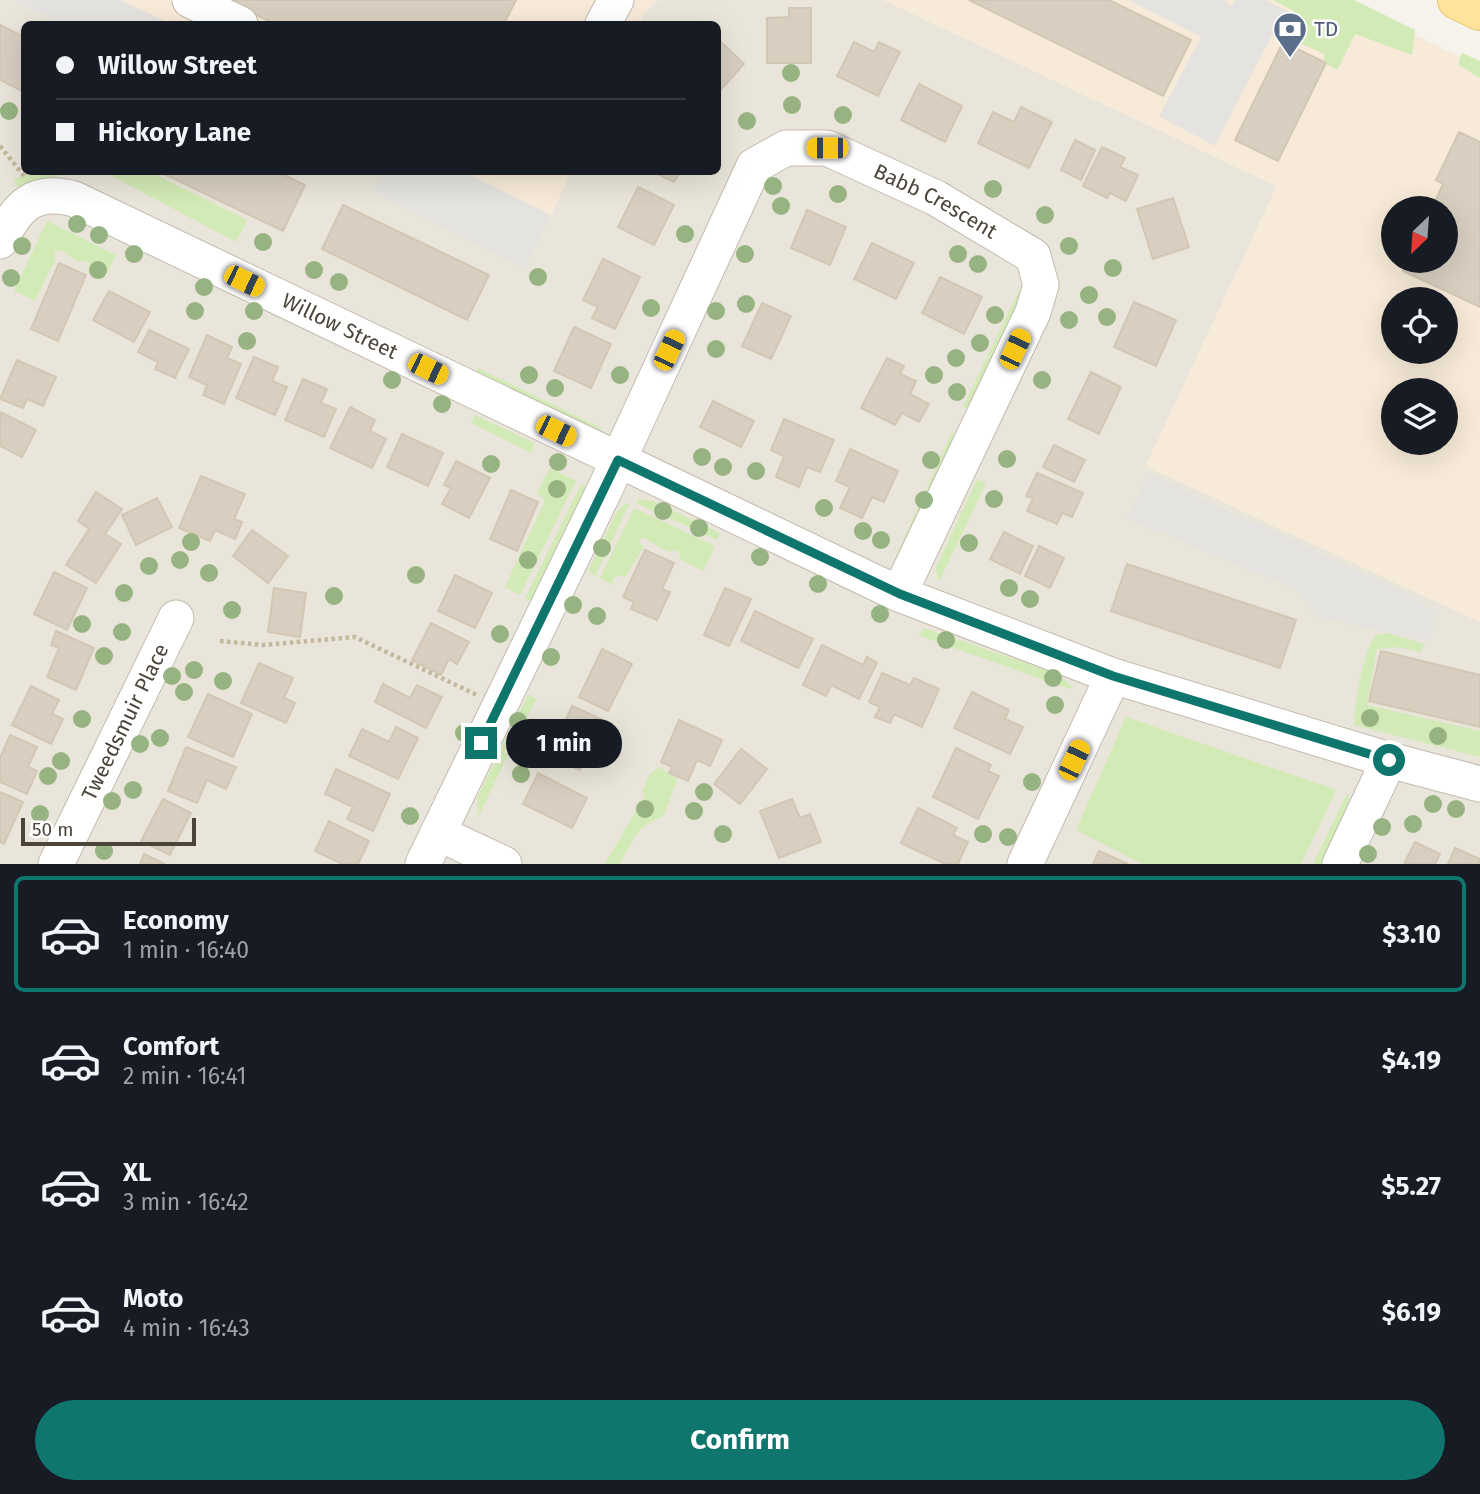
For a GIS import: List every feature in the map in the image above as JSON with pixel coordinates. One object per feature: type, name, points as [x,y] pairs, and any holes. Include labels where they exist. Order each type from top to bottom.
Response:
[{"type":"main road","points":[[1457,0],[1480,11]]},
{"type":"street","points":[[190,0],[234,21]]},
{"type":"street","points":[[605,21],[616,0]]},
{"type":"street","name":"Babb Crescent","points":[[423,864],[618,460],[754,166],[786,148],[827,148],[936,198],[1033,256],[1041,285],[1033,312],[900,594]]},
{"type":"street","name":"Willow Street","points":[[37,198],[55,194],[74,200],[900,594],[1113,676],[1389,760],[1480,784]]},
{"type":"street","points":[[0,241],[10,220],[23,205],[37,198]]},
{"type":"street","name":"Tweedsmuir Place","points":[[56,864],[176,618]]},
{"type":"street","points":[[1025,864],[1113,676]]},
{"type":"street","points":[[1340,864],[1389,760]]},
{"type":"street","points":[[438,833],[504,864]]},
{"type":"path","points":[[0,146],[21,171]]},
{"type":"path","points":[[23,175],[37,198]]},
{"type":"path","points":[[220,641],[263,645],[355,638],[500,705]]},
{"type":"shaded area","points":[[0,0],[119,0],[161,21],[21,21],[21,175],[468,175],[551,215],[570,175],[721,175],[721,21],[640,21],[658,0],[884,0],[1277,186],[1146,466],[1480,622],[1480,864],[0,864]]},
{"type":"shaded area","points":[[15,0],[121,0],[165,21],[59,21]]},
{"type":"shaded area","points":[[119,0],[658,0],[640,21],[161,21]]},
{"type":"shaded area","points":[[884,0],[1344,0],[1480,67],[1480,622],[1146,466],[1277,186]]},
{"type":"shaded area","points":[[1129,0],[1225,0],[1230,6],[1236,0],[1265,0],[1290,13],[1280,31],[1274,31],[1215,146],[1159,116],[1201,37]]},
{"type":"shaded area","points":[[381,175],[471,175],[551,215],[525,268],[373,191]]},
{"type":"shaded area","points":[[468,175],[570,175],[551,215]]},
{"type":"shaded area","points":[[1149,474],[1394,588],[1434,610],[1431,642],[1319,617],[1293,588],[1127,518]]},
{"type":"green space","points":[[1273,0],[1354,0],[1415,30],[1412,55],[1355,34],[1337,70],[1324,62],[1324,54],[1283,35],[1294,11]]},
{"type":"green space","points":[[1462,53],[1480,61],[1480,78],[1459,65]]},
{"type":"green space","points":[[26,175],[60,176],[18,187],[13,180]]},
{"type":"green space","points":[[110,175],[156,175],[247,220],[236,242]]},
{"type":"green space","points":[[47,221],[116,255],[103,280],[90,273],[89,262],[76,261],[62,250],[55,252],[55,260],[35,301],[14,291]]},
{"type":"green space","points":[[1024,280],[1026,295],[971,410],[963,407]]},
{"type":"green space","points":[[478,368],[601,428],[600,431],[590,431],[476,376]]},
{"type":"green space","points":[[475,415],[534,443],[531,453],[471,423]]},
{"type":"green space","points":[[952,432],[959,437],[894,561]]},
{"type":"green space","points":[[550,468],[576,481],[520,595],[505,587],[544,503],[544,499],[537,493]]},
{"type":"green space","points":[[977,480],[986,483],[940,580],[937,578],[936,567]]},
{"type":"green space","points":[[581,484],[585,486],[583,498],[533,602],[525,598]]},
{"type":"green space","points":[[638,499],[653,501],[720,533],[717,540],[636,503]]},
{"type":"green space","points":[[626,503],[629,505],[595,576],[588,571],[617,511]]},
{"type":"green space","points":[[634,508],[715,546],[703,571],[681,560],[675,550],[670,552],[643,537],[639,543],[644,546],[625,577],[617,575],[613,578],[613,585],[600,578]]},
{"type":"green space","points":[[924,628],[1057,674],[1073,687],[1069,689],[918,635]]},
{"type":"green space","points":[[1387,633],[1424,644],[1421,652],[1399,647],[1377,649],[1367,705],[1480,731],[1480,757],[1354,725],[1366,656],[1375,635]]},
{"type":"green space","points":[[528,695],[536,699],[512,748],[507,746],[504,752],[508,755],[478,817],[477,798]]},
{"type":"green space","points":[[1126,717],[1336,790],[1301,864],[1142,864],[1076,830]]},
{"type":"green space","points":[[659,767],[677,779],[664,816],[641,829],[620,864],[605,864],[645,795],[642,791],[650,774]]},
{"type":"green space","points":[[1347,794],[1348,809],[1323,864],[1313,864]]},
{"type":"building","points":[[225,0],[516,0],[506,21],[269,21]]},
{"type":"building","points":[[969,0],[1109,0],[1191,40],[1163,96]]},
{"type":"building","points":[[789,8],[811,8],[811,63],[767,63],[767,18],[789,17]]},
{"type":"building","points":[[0,25],[21,36],[21,90],[0,80]]},
{"type":"building","points":[[721,42],[744,64],[721,90]]},
{"type":"building","points":[[854,42],[874,52],[879,42],[900,52],[878,96],[837,76]]},
{"type":"building","points":[[1283,42],[1326,63],[1278,161],[1235,140]]},
{"type":"building","points":[[919,84],[962,106],[945,142],[901,120]]},
{"type":"building","points":[[1021,107],[1052,122],[1029,168],[978,143],[993,112],[1014,122]]},
{"type":"building","points":[[1459,132],[1480,142],[1480,307],[1458,297],[1458,287],[1437,287],[1407,273],[1458,273],[1458,196],[1438,196],[1443,184],[1436,180]]},
{"type":"building","points":[[1075,140],[1095,150],[1081,180],[1061,170]]},
{"type":"building","points":[[1102,147],[1125,158],[1120,167],[1138,175],[1126,201],[1110,193],[1107,198],[1083,186]]},
{"type":"building","points":[[166,175],[284,175],[305,185],[283,231]]},
{"type":"building","points":[[659,175],[678,175],[674,182]]},
{"type":"building","points":[[638,187],[674,205],[654,245],[618,227]]},
{"type":"building","points":[[1173,198],[1189,247],[1153,259],[1137,209]]},
{"type":"building","points":[[343,205],[489,275],[467,320],[322,249]]},
{"type":"building","points":[[807,210],[846,227],[830,265],[791,248]]},
{"type":"building","points":[[872,243],[914,263],[896,299],[854,279]]},
{"type":"building","points":[[603,259],[640,277],[615,329],[592,318],[598,307],[583,300]]},
{"type":"building","points":[[59,263],[86,275],[58,341],[31,329]]},
{"type":"building","points":[[940,277],[982,297],[964,334],[922,313]]},
{"type":"building","points":[[109,291],[150,312],[134,342],[93,320]]},
{"type":"building","points":[[1134,302],[1176,320],[1156,366],[1114,347]]},
{"type":"building","points":[[762,303],[791,316],[771,359],[742,346]]},
{"type":"building","points":[[574,327],[611,344],[591,388],[554,371]]},
{"type":"building","points":[[149,330],[189,349],[175,378],[155,369],[158,362],[138,352]]},
{"type":"building","points":[[207,335],[232,347],[227,358],[241,364],[224,404],[203,395],[207,385],[189,377]]},
{"type":"building","points":[[254,357],[278,367],[272,381],[287,387],[275,415],[236,398]]},
{"type":"building","points":[[887,358],[904,366],[900,374],[916,381],[910,394],[929,404],[919,422],[902,413],[895,425],[861,408]]},
{"type":"building","points":[[17,360],[56,377],[43,406],[27,399],[23,408],[0,399]]},
{"type":"building","points":[[1091,372],[1121,387],[1099,434],[1068,419]]},
{"type":"building","points":[[303,379],[327,389],[321,403],[336,409],[324,437],[285,420]]},
{"type":"building","points":[[713,401],[754,421],[741,447],[700,427]]},
{"type":"building","points":[[350,407],[375,420],[370,431],[386,439],[372,468],[330,448]]},
{"type":"building","points":[[0,412],[36,430],[22,457],[0,446]]},
{"type":"building","points":[[784,419],[834,440],[820,472],[807,467],[799,487],[776,477],[784,456],[771,450]]},
{"type":"building","points":[[402,434],[443,453],[428,486],[387,467]]},
{"type":"building","points":[[1054,445],[1085,460],[1074,482],[1043,467]]},
{"type":"building","points":[[850,449],[898,471],[884,502],[872,497],[862,518],[840,508],[850,487],[836,481]]},
{"type":"building","points":[[456,461],[490,478],[469,518],[442,504],[451,488],[444,485]]},
{"type":"building","points":[[1037,473],[1083,493],[1072,517],[1062,513],[1057,524],[1027,511],[1033,498],[1026,496]]},
{"type":"building","points":[[201,476],[245,494],[234,519],[242,522],[235,539],[215,530],[210,541],[179,528]]},
{"type":"building","points":[[511,490],[538,502],[517,551],[490,539]]},
{"type":"building","points":[[96,492],[122,509],[105,534],[121,544],[96,583],[66,565],[89,529],[78,521]]},
{"type":"building","points":[[157,498],[172,527],[136,545],[122,515]]},
{"type":"building","points":[[252,530],[288,556],[268,583],[233,556]]},
{"type":"building","points":[[1004,532],[1033,546],[1020,574],[990,559]]},
{"type":"building","points":[[1039,546],[1064,558],[1050,588],[1025,576]]},
{"type":"building","points":[[645,550],[674,563],[662,589],[670,592],[657,620],[631,609],[634,602],[623,597]]},
{"type":"building","points":[[1127,564],[1296,620],[1280,668],[1111,611]]},
{"type":"building","points":[[54,572],[87,588],[67,630],[34,614]]},
{"type":"building","points":[[455,575],[492,593],[475,628],[438,611]]},
{"type":"building","points":[[274,588],[306,593],[300,637],[268,632]]},
{"type":"building","points":[[725,588],[751,599],[729,646],[704,635]]},
{"type":"building","points":[[755,611],[813,639],[798,668],[741,641]]},
{"type":"building","points":[[431,623],[469,642],[457,664],[449,659],[441,675],[412,660]]},
{"type":"building","points":[[56,631],[94,648],[76,690],[47,677],[59,648],[51,645]]},
{"type":"building","points":[[822,645],[863,665],[867,657],[877,663],[859,699],[831,685],[826,696],[803,685]]},
{"type":"building","points":[[602,649],[632,664],[608,711],[579,697]]},
{"type":"building","points":[[1381,651],[1480,675],[1480,727],[1369,701]]},
{"type":"building","points":[[259,663],[293,678],[284,698],[295,703],[286,723],[241,703]]},
{"type":"building","points":[[882,673],[910,685],[914,678],[939,689],[922,727],[894,714],[890,723],[875,717],[880,707],[869,702]]},
{"type":"building","points":[[383,684],[410,698],[417,685],[442,697],[426,728],[375,702]]},
{"type":"building","points":[[31,686],[59,700],[52,714],[63,719],[51,744],[12,725]]},
{"type":"building","points":[[972,692],[1009,710],[1005,719],[1023,727],[1010,754],[954,728]]},
{"type":"building","points":[[208,694],[252,714],[233,757],[188,737]]},
{"type":"building","points":[[572,706],[603,720],[580,770],[549,757]]},
{"type":"building","points":[[679,720],[722,740],[710,766],[697,760],[688,781],[669,773],[672,767],[661,762]]},
{"type":"building","points":[[396,727],[418,738],[398,779],[349,756],[362,729],[389,742]]},
{"type":"building","points":[[10,735],[37,747],[28,767],[37,771],[27,794],[0,782],[0,758]]},
{"type":"building","points":[[186,747],[236,767],[226,789],[207,780],[197,803],[168,791]]},
{"type":"building","points":[[956,748],[991,765],[988,771],[999,776],[978,819],[933,797]]},
{"type":"building","points":[[741,749],[767,769],[740,804],[714,784]]},
{"type":"building","points":[[336,769],[390,794],[373,831],[347,819],[353,807],[325,794]]},
{"type":"building","points":[[538,773],[587,798],[572,828],[523,804]]},
{"type":"building","points":[[0,792],[23,802],[4,844],[0,842]]},
{"type":"building","points":[[163,799],[191,813],[170,855],[141,841]]},
{"type":"building","points":[[792,799],[800,818],[810,814],[821,842],[779,858],[760,811]]},
{"type":"building","points":[[918,808],[957,828],[953,835],[968,842],[958,864],[945,864],[901,843]]},
{"type":"building","points":[[329,821],[369,841],[358,864],[342,864],[315,851]]},
{"type":"building","points":[[1415,842],[1440,854],[1435,864],[1404,864]]},
{"type":"building","points":[[1455,848],[1480,859],[1480,864],[1448,864]]},
{"type":"building","points":[[1099,851],[1128,864],[1093,864]]},
{"type":"building","points":[[144,854],[165,864],[140,864]]},
{"type":"place","name":"TD","points":[[1290,59]]},
{"type":"route","points":[[481,743],[618,460],[900,594],[1113,676],[1389,760]]}]
